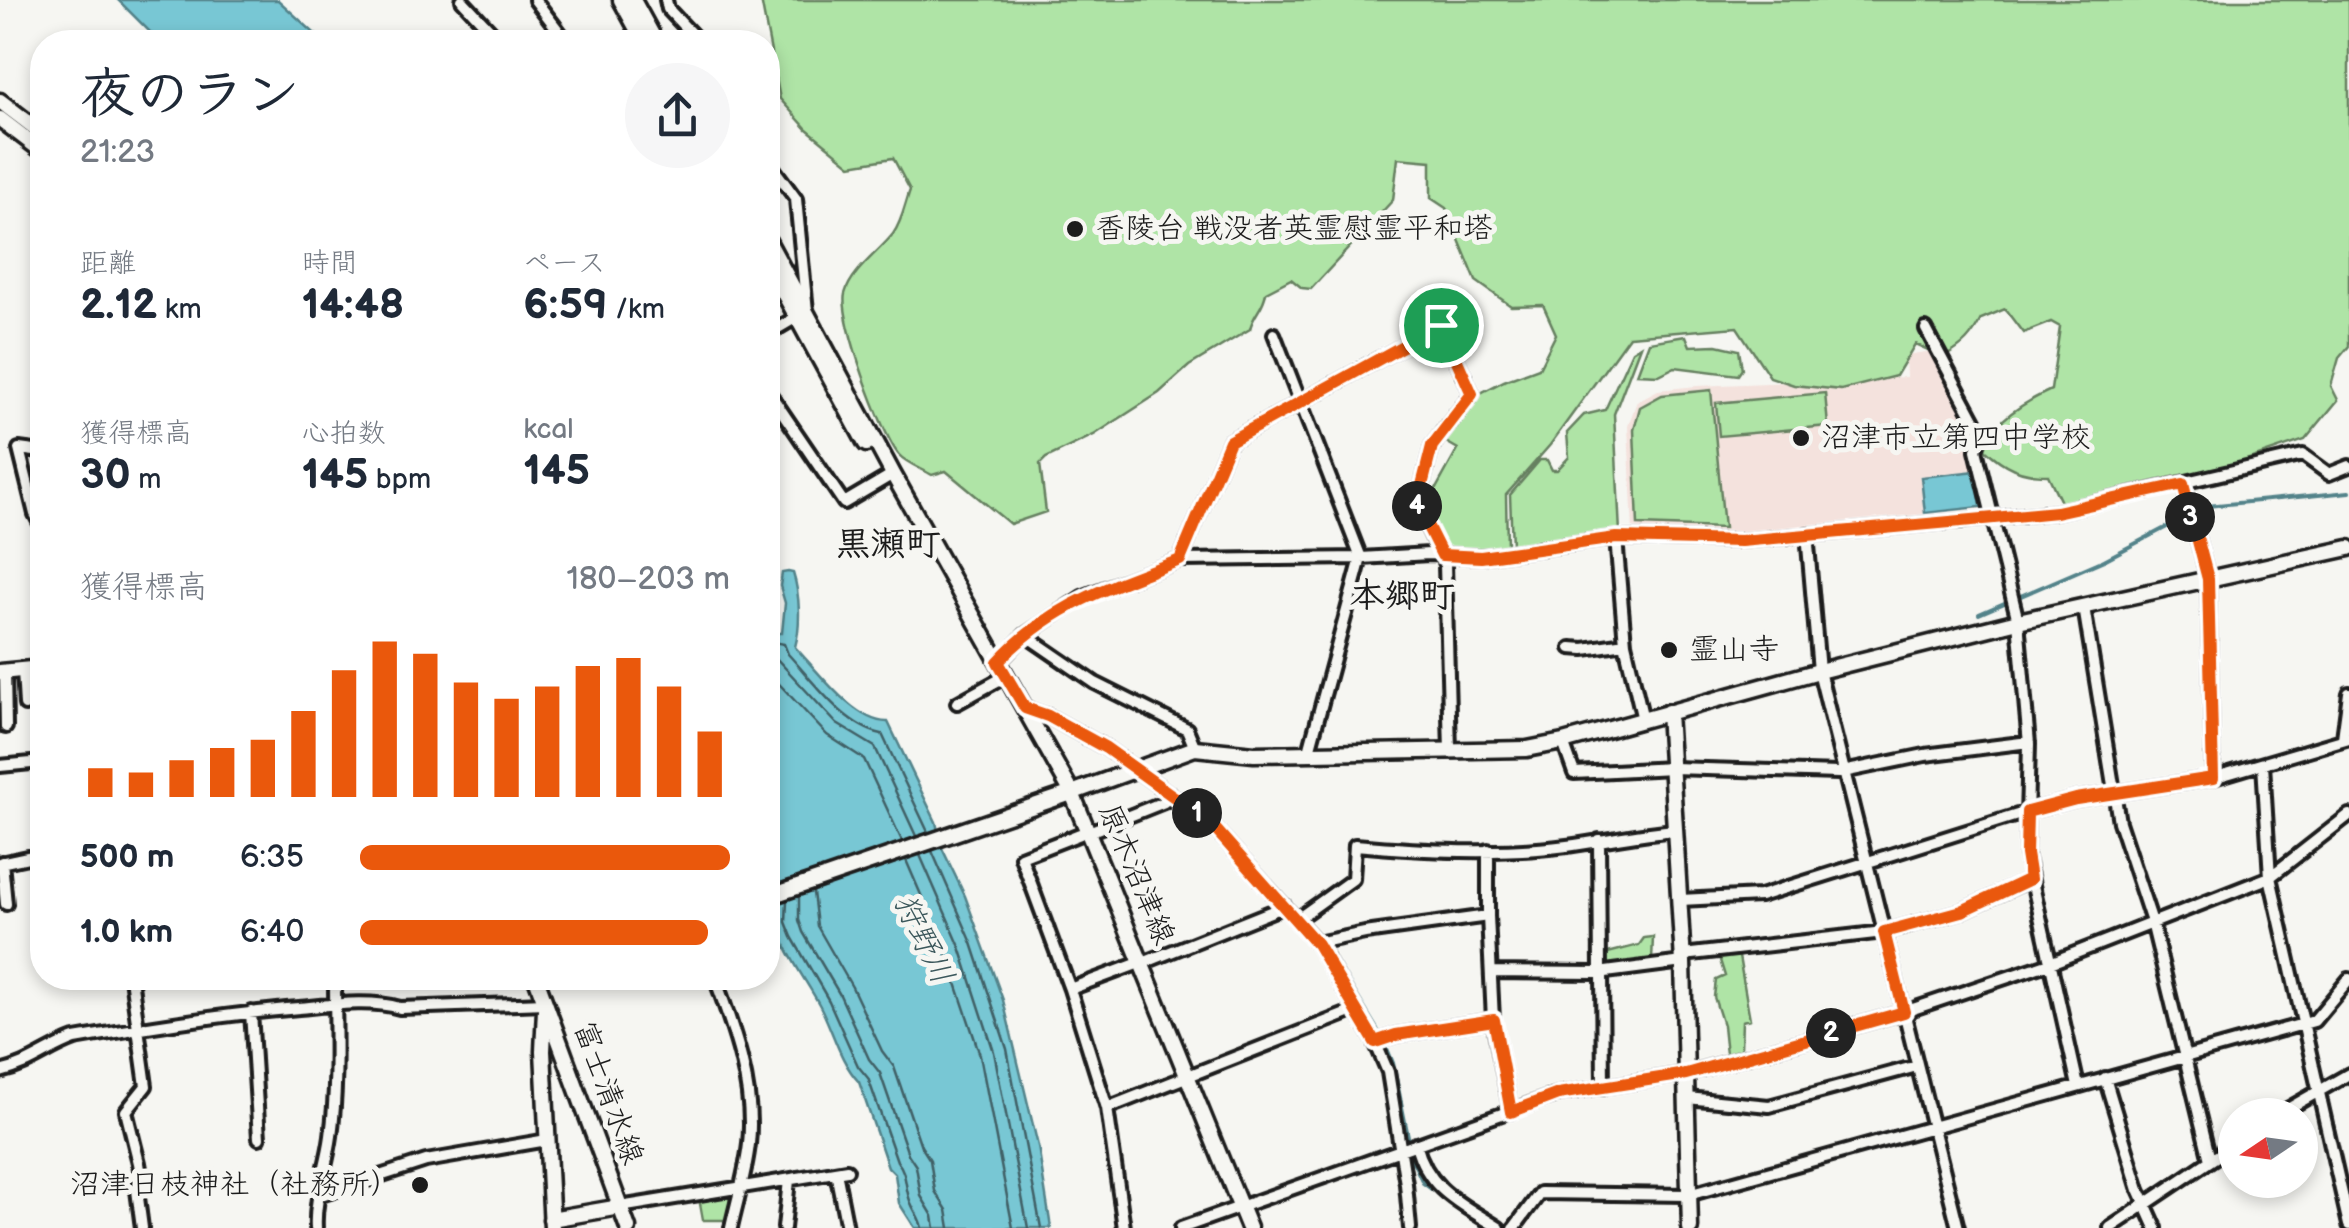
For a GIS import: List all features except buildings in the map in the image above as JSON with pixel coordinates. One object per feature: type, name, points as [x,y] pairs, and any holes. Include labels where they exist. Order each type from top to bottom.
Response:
[{"type":"street","points":[[462,0],[490,30]]},
{"type":"street","points":[[535,0],[558,30]]},
{"type":"street","points":[[621,0],[637,30]]},
{"type":"street","points":[[634,0],[650,30]]},
{"type":"street","points":[[666,0],[668,9],[688,30]]},
{"type":"street","points":[[0,101],[30,124]]},
{"type":"street","points":[[0,120],[30,142]]},
{"type":"street","points":[[780,177],[796,199],[802,314],[780,327]]},
{"type":"street","name":"原木沼津線","points":[[780,267],[889,477],[1068,795]]},
{"type":"street","name":"原木沼津線","points":[[780,282],[802,314]]},
{"type":"street","points":[[1180,560],[1230,441],[1441,325],[1472,394],[1432,446],[1417,505],[1445,564],[1450,751]]},
{"type":"street","points":[[1926,329],[1981,432],[1976,450],[2018,621],[2030,742],[2026,854],[2078,1086]]},
{"type":"street","points":[[1274,334],[1361,558],[1309,751]]},
{"type":"street","points":[[780,409],[844,503],[889,477]]},
{"type":"street","points":[[30,450],[19,449],[30,494]]},
{"type":"street","points":[[957,703],[1001,673],[1026,634],[1082,597],[1180,560],[1481,557],[1616,538],[1741,541],[2056,512],[2303,455],[2328,474],[2349,466]]},
{"type":"street","points":[[2183,484],[2208,579],[2213,778]]},
{"type":"street","points":[[1807,534],[1819,671],[1956,1228]]},
{"type":"street","points":[[1616,538],[1626,643],[1643,720]]},
{"type":"street","points":[[780,893],[1195,748],[1254,754],[1496,752],[1563,742],[2018,621],[2349,548]]},
{"type":"street","points":[[2084,607],[2114,792],[2129,857],[2152,922],[2210,1160]]},
{"type":"street","points":[[1026,634],[1096,684],[1187,729],[1195,748]]},
{"type":"street","points":[[1571,648],[1584,650],[1626,643]]},
{"type":"street","points":[[6,727],[2,672],[30,669]]},
{"type":"street","points":[[22,670],[25,706]]},
{"type":"street","name":"原木沼津線","points":[[1001,673],[1025,708],[1085,833],[1237,1208],[1249,1228]]},
{"type":"street","points":[[1680,900],[1760,896],[2027,812],[2114,792],[2213,778],[2264,764],[2346,738],[2349,693]]},
{"type":"street","points":[[1025,708],[1048,716],[1106,748],[1209,822],[1317,944],[1375,1042],[1388,1072],[1408,1227]]},
{"type":"street","points":[[1668,712],[1683,958],[1690,1228]]},
{"type":"street","points":[[1563,742],[1574,773],[1672,768],[1843,771],[1925,755],[2030,742]]},
{"type":"street","points":[[0,766],[30,763]]},
{"type":"street","points":[[2264,764],[2270,877],[2349,1226]]},
{"type":"street","points":[[1124,1228],[1106,1108],[1070,989],[1021,858],[1164,802],[1172,794]]},
{"type":"street","points":[[1181,1228],[1558,1094],[1686,1074],[1904,1012],[2050,963],[2270,877],[2349,815]]},
{"type":"street","points":[[1296,920],[1353,880],[1355,845],[1488,850],[1565,846],[1676,830]]},
{"type":"street","points":[[1599,840],[1603,1086]]},
{"type":"street","points":[[1488,850],[1494,1020],[1511,1112]]},
{"type":"street","points":[[6,904],[1,862],[30,856]]},
{"type":"street","points":[[1491,972],[1601,972],[1884,932],[1962,911],[2030,879]]},
{"type":"street","points":[[1070,989],[1285,906]]},
{"type":"street","points":[[1317,944],[1366,932],[1488,916]]},
{"type":"street","points":[[1514,1228],[1540,1193],[1688,1196],[2314,1021],[2349,980]]},
{"type":"street","points":[[133,990],[146,1086],[126,1111],[141,1176],[137,1190],[142,1228]]},
{"type":"street","points":[[316,1228],[314,1207],[321,1195],[332,1133],[335,990]]},
{"type":"street","name":"富士清水線","points":[[543,990],[628,1228]]},
{"type":"street","points":[[720,990],[738,1036],[748,1116],[749,1144],[731,1228]]},
{"type":"street","points":[[0,1072],[24,1066],[66,1042],[251,1012],[335,1004],[400,1008],[546,1003],[543,1051],[551,1223],[620,1207],[842,1171],[847,1228]]},
{"type":"street","points":[[1106,1108],[1356,1010]]},
{"type":"street","points":[[251,1012],[259,1138]]},
{"type":"street","points":[[1375,1042],[1396,1035],[1494,1020]]},
{"type":"street","points":[[1686,1098],[1768,1106],[1917,1066]]},
{"type":"street","points":[[2307,1098],[2349,1074]]},
{"type":"street","points":[[2106,1078],[2156,1228]]},
{"type":"street","points":[[321,1195],[426,1160],[458,1158],[547,1140]]},
{"type":"street","points":[[1416,1144],[1427,1175],[1442,1190],[1500,1228]]},
{"type":"street","points":[[2110,1228],[2218,1155]]},
{"type":"street","points":[[784,1228],[789,1180]]},
{"type":"street","name":"原木沼津線","points":[[1237,1208],[1240,1228]]},
{"type":"shaded area","name":"沼津市立第四中学校","points":[[1933,351],[1976,431],[1972,445],[1986,502],[1983,509],[1735,533],[1633,532],[1628,426],[1637,401],[1658,390],[1697,386],[1906,377],[1905,355]]},
{"type":"green space","points":[[761,0],[2349,0],[2349,346],[2339,358],[2331,386],[2338,400],[2305,440],[2220,469],[2062,504],[2048,475],[2014,469],[1985,449],[2002,421],[2051,390],[2060,327],[2051,322],[2023,333],[2005,309],[1981,319],[1966,341],[1944,357],[1915,344],[1896,376],[1841,390],[1794,385],[1770,377],[1737,327],[1629,336],[1550,445],[1506,495],[1507,547],[1444,550],[1422,514],[1458,449],[1439,438],[1471,398],[1539,368],[1556,334],[1543,305],[1511,306],[1476,281],[1446,208],[1431,198],[1431,161],[1398,158],[1393,200],[1311,289],[1302,288],[1291,279],[1266,292],[1250,329],[1189,366],[1159,393],[1094,435],[1046,458],[1040,464],[1046,512],[1010,524],[946,471],[932,475],[902,458],[883,425],[855,351],[845,294],[859,270],[896,229],[910,190],[893,158],[851,165],[807,129],[780,99],[780,30],[767,30]]},
{"type":"green space","points":[[1686,336],[1690,346],[1717,345],[1739,350],[1742,369],[1738,375],[1675,367],[1659,375],[1637,374],[1649,342]]},
{"type":"green space","points":[[1640,346],[1614,414],[1620,533],[1512,546],[1510,495],[1540,460],[1547,460],[1552,470],[1557,470],[1569,457],[1567,433],[1584,415],[1605,410],[1632,351]]},
{"type":"green space","points":[[1711,390],[1724,528],[1638,525],[1634,430],[1640,407],[1662,395]]},
{"type":"green space","points":[[1825,393],[1828,426],[1719,436],[1716,403]]},
{"type":"green space","points":[[1653,937],[1652,961],[1605,969],[1604,954]]},
{"type":"green space","points":[[1738,951],[1750,1019],[1742,1021],[1741,1049],[1726,1054],[1723,1025],[1714,997],[1716,980],[1725,976],[1718,954]]},
{"type":"green space","points":[[726,1194],[730,1198],[727,1220],[703,1220],[699,1198]]},
{"type":"water","points":[[118,0],[278,0],[311,30],[148,30]]},
{"type":"water","points":[[1977,471],[1981,507],[1925,513],[1921,477]]},
{"type":"water","name":"狩野川","points":[[782,573],[793,573],[798,600],[795,647],[850,705],[875,720],[888,722],[936,822],[941,846],[965,896],[1003,1000],[1038,1146],[1051,1228],[915,1228],[899,1203],[895,1174],[888,1167],[859,1082],[782,938]]},
{"type":"waterway","points":[[1979,614],[2104,560],[2207,506],[2349,492]]},
{"type":"waterway","points":[[1330,952],[1383,1039],[1393,1063],[1413,1161],[1409,1163],[1415,1228]]},
{"type":"waterway","points":[[1413,1161],[1423,1183],[1485,1228]]},
{"type":"place","name":"香陵台 戦没者英霊慰霊平和塔","points":[[1075,229]]},
{"type":"place","name":"沼津市立第四中学校","points":[[1801,438]]},
{"type":"place","name":"霊山寺","points":[[1669,650]]},
{"type":"place","name":"沼津日枝神社（社務所）","points":[[420,1185]]},
{"type":"district","name":"黒瀬町","points":[[888,544]]},
{"type":"district","name":"本郷町","points":[[1402,596]]},
{"type":"route","points":[[1441,325],[1472,394],[1432,446],[1422,478],[1418,511],[1442,555],[1481,557],[1616,538],[1741,541],[1994,518],[2056,512],[2183,484],[2208,579],[2213,778],[2114,792],[2027,812],[2030,879],[1962,911],[1884,932],[1904,1012],[1686,1074],[1558,1094],[1511,1112],[1494,1020],[1396,1035],[1375,1042],[1317,944],[1209,822],[1106,748],[1048,716],[1025,708],[998,662],[1026,634],[1082,597],[1180,560],[1230,441],[1441,325]]}]
